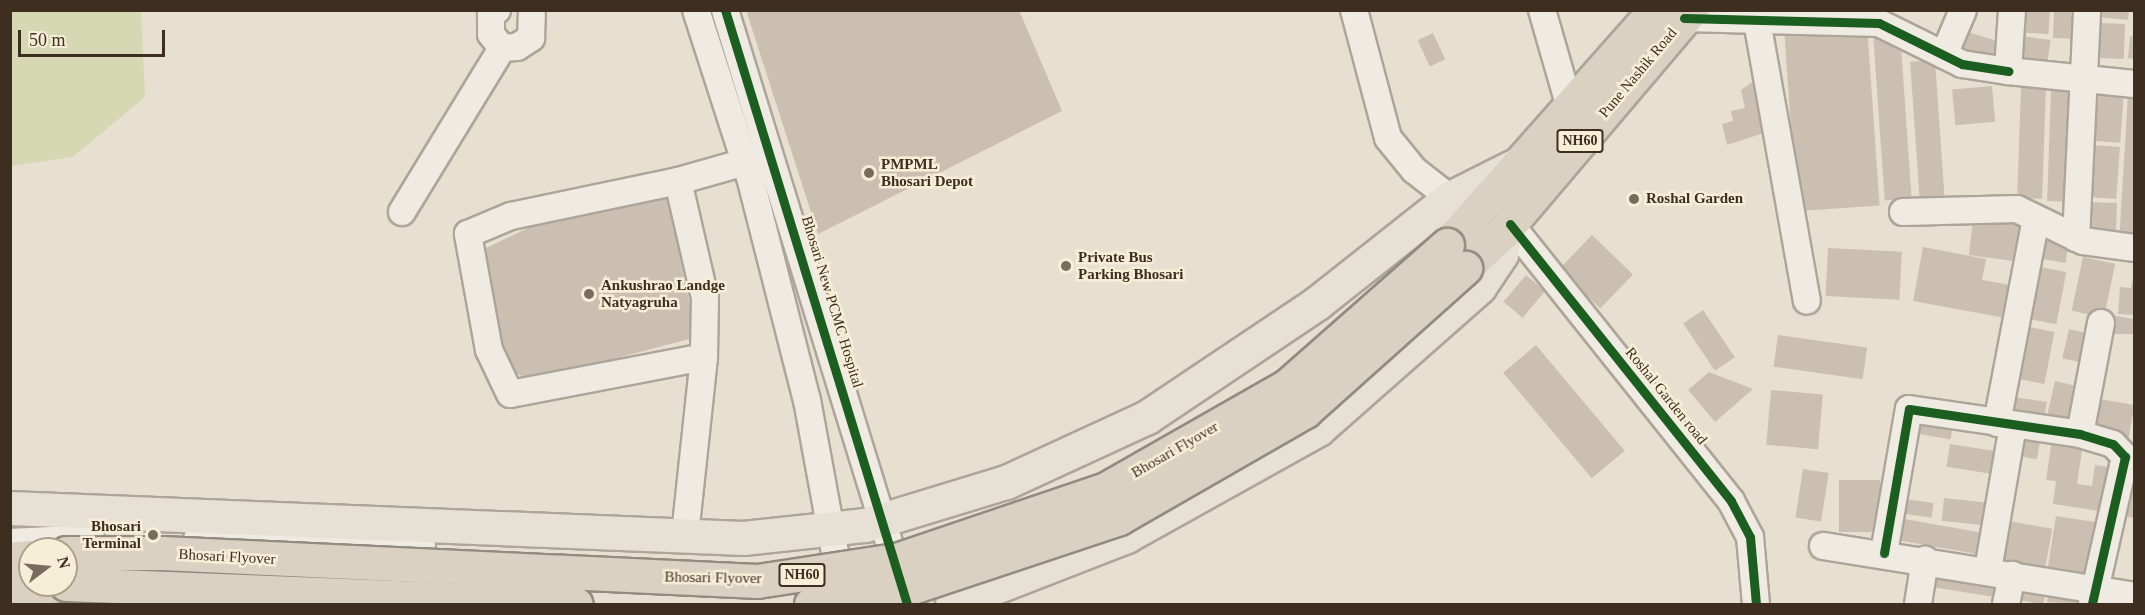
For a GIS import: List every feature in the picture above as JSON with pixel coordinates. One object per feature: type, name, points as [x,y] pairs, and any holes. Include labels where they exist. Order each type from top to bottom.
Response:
[{"type":"highway","name":"Pune Nashik Road","points":[[1456,257],[1526,160],[1571,111],[1677,13]]},
{"type":"highway","name":"Pune Nashik Road","points":[[1456,257],[1507,228],[1677,13]]},
{"type":"highway","name":"Bhosari Flyover","points":[[78,553],[162,553],[758,582],[896,560],[1116,484],[1288,385],[1456,257]]},
{"type":"highway","name":"Bhosari Flyover","points":[[811,604],[903,590],[1119,518],[1305,411],[1456,257]]},
{"type":"highway","name":"Bhosari Flyover","points":[[78,584],[576,604]]},
{"type":"main road","points":[[10,508],[423,534],[685,535],[742,538],[829,529],[884,519],[1006,482],[1147,417],[1317,303],[1450,198],[1526,160]]},
{"type":"main road","points":[[952,604],[1126,536],[1318,429],[1479,287],[1501,254],[1507,228]]},
{"type":"main road","points":[[420,604],[423,534]]},
{"type":"street","points":[[497,10],[491,15],[490,34],[502,48]]},
{"type":"street","points":[[696,10],[745,162],[814,434],[844,604]]},
{"type":"street","name":"Bhosari New PCMC Hospital","points":[[725,10],[884,519],[907,604]]},
{"type":"street","points":[[1354,10],[1388,138],[1414,170],[1450,198]]},
{"type":"street","points":[[1542,10],[1571,111]]},
{"type":"street","points":[[1944,55],[1963,10]]},
{"type":"street","points":[[2008,71],[2012,10]]},
{"type":"street","points":[[2076,238],[2087,10]]},
{"type":"street","points":[[502,48],[517,47],[531,38],[534,12]]},
{"type":"street","points":[[1677,13],[1757,21],[1879,23],[1944,55],[1979,69],[2134,84]]},
{"type":"street","points":[[1757,21],[1807,301]]},
{"type":"street","points":[[402,212],[440,142],[502,48]]},
{"type":"street","points":[[704,357],[510,394],[489,350],[468,234],[511,216],[678,181],[745,162]]},
{"type":"street","points":[[678,181],[705,298],[704,357],[685,535]]},
{"type":"street","points":[[1903,212],[2005,209],[2036,219],[2076,238],[2134,248]]},
{"type":"street","points":[[2006,604],[2000,572],[2005,424],[2036,219]]},
{"type":"street","name":"Roshal Garden road","points":[[1507,228],[1731,501],[1750,537],[1756,604]]},
{"type":"street","points":[[2080,434],[2101,323]]},
{"type":"street","points":[[1884,553],[1909,409],[2080,434],[2113,444],[2129,459],[2094,596]]},
{"type":"street","points":[[10,542],[82,538],[423,534]]},
{"type":"street","points":[[1823,546],[1884,553],[2000,572],[2094,596],[2134,596]]},
{"type":"street","points":[[1918,604],[1925,560]]},
{"type":"green space","points":[[10,11],[141,11],[145,97],[73,157],[11,166]]},
{"type":"building","name":"PMPML Bhosari Depot","points":[[746,10],[1019,10],[1062,111],[818,234]]},
{"type":"building","points":[[2018,10],[2050,12],[2048,34],[2016,32]]},
{"type":"building","points":[[2054,10],[2084,11],[2083,39],[2053,38]]},
{"type":"building","points":[[2099,10],[2129,10],[2128,20],[2098,17]]},
{"type":"building","points":[[2098,23],[2125,24],[2124,59],[2097,58]]},
{"type":"building","points":[[1867,25],[1880,206],[1797,211],[1784,31]]},
{"type":"building","points":[[1900,32],[1912,199],[1885,200],[1873,34]]},
{"type":"building","points":[[1968,32],[2005,43],[1999,63],[1962,51]]},
{"type":"building","points":[[1433,33],[1445,59],[1430,66],[1418,40]]},
{"type":"building","points":[[2015,35],[2051,40],[2047,67],[2011,62]]},
{"type":"building","points":[[2130,36],[2134,37],[2134,59],[2128,58]]},
{"type":"building","points":[[1935,60],[1945,199],[1920,200],[1910,62]]},
{"type":"building","points":[[1755,80],[1770,131],[1727,145],[1722,124],[1733,121],[1731,111],[1745,108],[1741,90]]},
{"type":"building","points":[[1992,86],[1995,122],[1955,125],[1952,89]]},
{"type":"building","points":[[2021,87],[2046,88],[2042,199],[2017,198]]},
{"type":"building","points":[[2096,89],[2124,91],[2120,143],[2092,141]]},
{"type":"building","points":[[2051,90],[2078,91],[2074,202],[2047,201]]},
{"type":"building","points":[[2128,94],[2134,94],[2134,242],[2119,243]]},
{"type":"building","points":[[2090,145],[2120,147],[2116,199],[2086,197]]},
{"type":"building","name":"Ankushrao Landge Natyagruha","points":[[666,190],[697,337],[529,381],[514,371],[499,345],[482,250],[557,214]]},
{"type":"building","points":[[2088,202],[2117,203],[2116,240],[2087,239]]},
{"type":"building","points":[[2026,217],[2021,262],[1969,255],[1973,218]]},
{"type":"building","points":[[2042,233],[2068,240],[2066,263],[2037,258]]},
{"type":"building","points":[[1592,235],[1633,275],[1600,308],[1559,269]]},
{"type":"building","points":[[1923,247],[1986,259],[1982,280],[2017,286],[2011,319],[1913,301]]},
{"type":"building","points":[[1828,248],[1902,252],[1899,300],[1825,296]]},
{"type":"building","points":[[2083,257],[2115,264],[2104,318],[2072,311]]},
{"type":"building","points":[[2035,266],[2066,272],[2056,324],[2025,318]]},
{"type":"building","points":[[2134,272],[2134,315],[2118,314],[2120,287],[2131,288]]},
{"type":"building","points":[[1526,275],[1545,291],[1523,318],[1504,302]]},
{"type":"building","points":[[1703,310],[1735,357],[1715,371],[1683,323]]},
{"type":"building","points":[[2110,315],[2134,319],[2134,334],[2107,334]]},
{"type":"building","points":[[2024,326],[2054,332],[2044,384],[2014,378]]},
{"type":"building","points":[[2069,329],[2094,335],[2088,364],[2062,358]]},
{"type":"building","points":[[1778,335],[1867,348],[1863,379],[1774,367]]},
{"type":"building","points":[[1536,345],[1625,451],[1592,478],[1503,373]]},
{"type":"building","points":[[1709,372],[1753,389],[1715,422],[1688,390]]},
{"type":"building","points":[[2055,381],[2081,387],[2072,426],[2046,420]]},
{"type":"building","points":[[1771,390],[1823,395],[1818,449],[1766,445]]},
{"type":"building","points":[[2012,397],[2047,402],[2043,427],[2009,422]]},
{"type":"building","points":[[2094,398],[2134,405],[2128,441],[2088,433]]},
{"type":"building","points":[[1909,416],[1953,424],[1951,440],[1906,432]]},
{"type":"building","points":[[2021,435],[2041,439],[2037,459],[2017,456]]},
{"type":"building","points":[[2052,439],[2083,444],[2077,484],[2092,486],[2095,465],[2113,468],[2106,512],[2053,504],[2056,481],[2046,480]]},
{"type":"building","points":[[1950,444],[2004,453],[2001,475],[1946,467]]},
{"type":"building","points":[[2134,467],[2134,518],[2122,516]]},
{"type":"building","points":[[1803,469],[1829,473],[1821,521],[1795,517]]},
{"type":"building","points":[[1839,480],[1880,480],[1880,532],[1839,532]]},
{"type":"building","points":[[1898,498],[1934,503],[1932,518],[1896,513]]},
{"type":"building","points":[[1944,498],[1991,503],[1988,526],[1942,521]]},
{"type":"building","points":[[2056,516],[2105,524],[2096,581],[2047,573]]},
{"type":"building","points":[[1899,518],[1988,534],[1984,555],[1895,540]]},
{"type":"building","points":[[2003,520],[2052,529],[2045,570],[1996,561]]},
{"type":"building","points":[[1933,567],[2003,578],[2000,598],[1930,587]]},
{"type":"building","points":[[2016,581],[2046,587],[2043,604],[2013,599]]},
{"type":"building","points":[[2050,586],[2081,593],[2079,604],[2047,602]]},
{"type":"cycle path","points":[[725,10],[907,604]]},
{"type":"cycle path","points":[[1684,18],[1879,23],[1962,64],[2008,71]]},
{"type":"cycle path","points":[[1510,224],[1731,501],[1750,537],[1756,604]]},
{"type":"cycle path","points":[[1884,553],[1909,409],[2080,434],[2113,444],[2125,457],[2092,604]]},
{"type":"place","name":"PMPML Bhosari Depot","points":[[869,173]]},
{"type":"place","name":"Roshal Garden","points":[[1634,199]]},
{"type":"place","name":"Private Bus Parking Bhosari","points":[[1066,266]]},
{"type":"place","name":"Ankushrao Landge Natyagruha","points":[[589,294]]},
{"type":"place","name":"Bhosari Terminal","points":[[153,535]]}]
